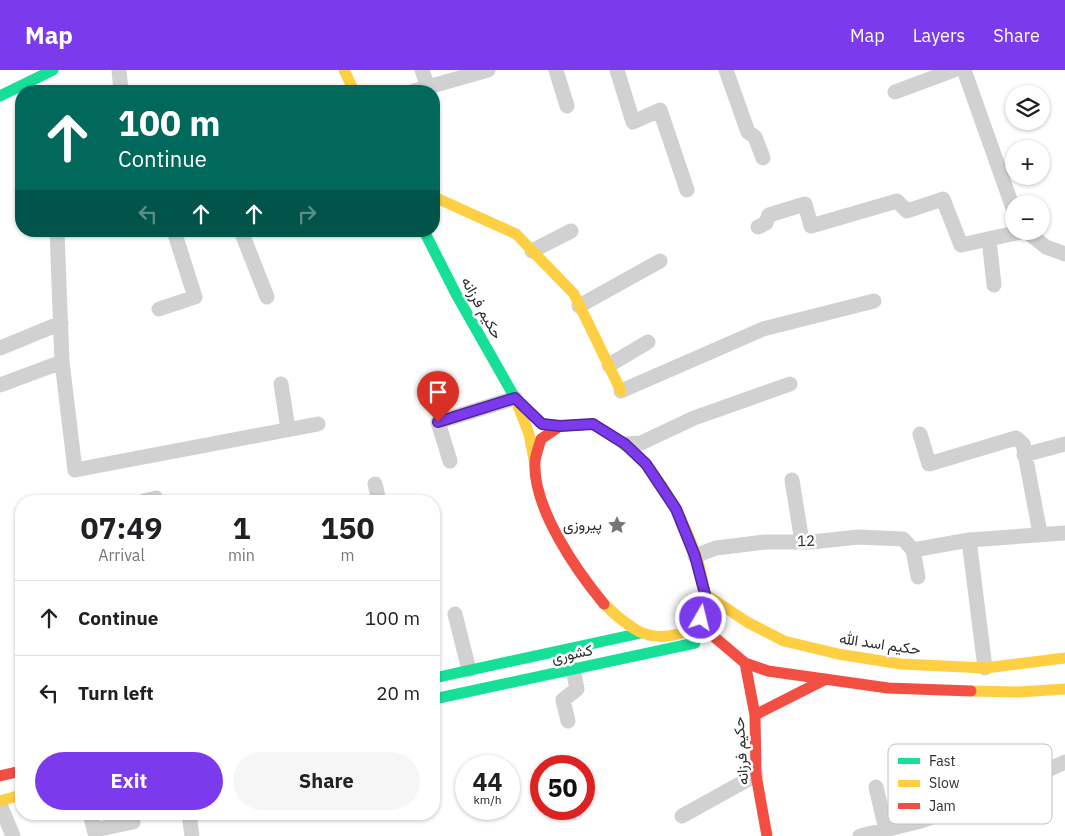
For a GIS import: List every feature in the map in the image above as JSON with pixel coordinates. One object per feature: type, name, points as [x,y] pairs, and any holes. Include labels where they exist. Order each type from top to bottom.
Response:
[{"type":"main road","points":[[20,85],[53,70]]},
{"type":"main road","points":[[344,70],[351,85]]},
{"type":"main road","points":[[2,93],[15,87]]},
{"type":"main road","points":[[440,200],[516,234],[574,294],[621,391]]},
{"type":"main road","name":"حکیم فرزانه","points":[[427,237],[456,294],[515,398]]},
{"type":"main road","points":[[515,398],[542,424],[560,426],[593,424],[625,444],[646,464],[676,509],[695,556],[705,594],[698,624],[687,632],[671,634],[641,632],[609,610],[579,573],[557,534],[540,494],[529,434],[515,398]]},
{"type":"main road","points":[[535,464],[541,439],[560,426]]},
{"type":"main road","name":"حکیم اسد الله","points":[[705,594],[747,622],[784,641],[838,654],[901,664],[985,668],[1065,658]]},
{"type":"main road","points":[[698,624],[744,663],[768,670],[888,688],[944,692],[1018,692],[1065,688]]},
{"type":"main road","name":"کشوری","points":[[440,677],[641,632]]},
{"type":"main road","name":"کشوری","points":[[440,698],[716,639]]},
{"type":"main road","name":"حکیم فرزانه","points":[[744,663],[755,715],[756,775],[767,836]]},
{"type":"main road","points":[[755,715],[826,679]]},
{"type":"main road","points":[[0,776],[15,772]]},
{"type":"main road","points":[[0,801],[15,797]]},
{"type":"street","points":[[118,70],[120,85]]},
{"type":"street","points":[[421,85],[422,70]]},
{"type":"street","points":[[435,85],[488,70]]},
{"type":"street","points":[[556,70],[567,106]]},
{"type":"street","points":[[617,70],[633,122],[660,110],[687,190]]},
{"type":"street","points":[[726,70],[748,132],[755,137],[764,158]]},
{"type":"street","points":[[895,92],[954,70]]},
{"type":"street","points":[[964,70],[1008,195]]},
{"type":"street","points":[[758,226],[766,222],[769,215],[805,204],[811,226],[897,201],[907,211],[943,199],[961,245],[1005,236]]},
{"type":"street","points":[[532,251],[571,231]]},
{"type":"street","points":[[57,237],[62,362],[75,470],[318,424]]},
{"type":"street","points":[[159,309],[195,297],[176,237]]},
{"type":"street","points":[[243,237],[267,297]]},
{"type":"street","points":[[989,239],[994,285]]},
{"type":"street","points":[[1037,240],[1046,247],[1065,254]]},
{"type":"street","points":[[579,306],[660,261]]},
{"type":"street","points":[[621,391],[763,329],[874,300]]},
{"type":"street","points":[[0,348],[61,322]]},
{"type":"street","points":[[609,366],[648,342]]},
{"type":"street","points":[[0,385],[62,362]]},
{"type":"street","points":[[281,384],[288,429]]},
{"type":"street","points":[[625,444],[641,443],[694,418],[790,384]]},
{"type":"street","points":[[450,461],[438,422],[515,398]]},
{"type":"street","points":[[920,434],[929,464],[1016,438],[1023,444],[1040,534]]},
{"type":"street","points":[[1024,454],[1065,444]]},
{"type":"street","points":[[792,480],[802,542]]},
{"type":"street","points":[[375,484],[378,495]]},
{"type":"street","points":[[918,577],[913,550],[969,540],[1065,533]]},
{"type":"street","name":"12","points":[[695,556],[716,548],[764,542],[802,542],[858,537],[903,539],[913,550]]},
{"type":"street","points":[[969,540],[985,668]]},
{"type":"street","points":[[455,614],[469,670]]},
{"type":"street","points":[[568,721],[563,700],[577,688],[573,669]]},
{"type":"street","points":[[1052,768],[1065,762]]},
{"type":"street","points":[[682,816],[756,775]]},
{"type":"street","points":[[876,787],[886,830]]},
{"type":"street","points":[[0,805],[13,836]]},
{"type":"street","points":[[92,820],[95,833],[132,822]]},
{"type":"street","points":[[190,820],[192,836]]},
{"type":"street","points":[[860,836],[909,824]]},
{"type":"traffic: fast","points":[[22,85],[53,70]]},
{"type":"traffic: fast","points":[[0,96],[15,89]]},
{"type":"traffic: fast","points":[[427,237],[456,294],[515,398]]},
{"type":"traffic: fast","points":[[440,677],[641,633]]},
{"type":"traffic: fast","points":[[440,698],[695,643]]},
{"type":"traffic: slow","points":[[344,70],[351,85]]},
{"type":"traffic: slow","points":[[440,200],[516,234],[574,294],[621,391]]},
{"type":"traffic: slow","points":[[534,460],[529,434],[515,398],[542,424],[560,426]]},
{"type":"traffic: slow","points":[[593,424],[619,440],[637,455],[653,473],[665,491],[687,532],[696,555],[702,576],[704,596],[702,613],[698,621],[685,631],[667,636],[648,635],[640,632],[621,620],[604,604]]},
{"type":"traffic: slow","points":[[705,594],[747,622],[784,641],[838,654],[901,664],[985,668],[1065,658]]},
{"type":"traffic: slow","points":[[971,691],[1019,692],[1065,689]]},
{"type":"traffic: slow","points":[[0,801],[15,797]]},
{"type":"traffic: jam","points":[[593,424],[560,426],[541,439],[535,461],[536,479],[548,517],[558,537],[581,574],[604,604]]},
{"type":"traffic: jam","points":[[699,624],[745,663],[768,671],[888,688],[971,691]]},
{"type":"traffic: jam","points":[[745,663],[755,715],[756,775],[767,836]]},
{"type":"traffic: jam","points":[[755,715],[826,679]]},
{"type":"traffic: jam","points":[[0,776],[15,772]]},
{"type":"place","name":"پیروزی","points":[[617,525]]},
{"type":"route","points":[[438,422],[515,398],[542,424],[560,426],[593,424],[625,444],[646,464],[676,509],[695,556],[705,594],[701,618]]}]
